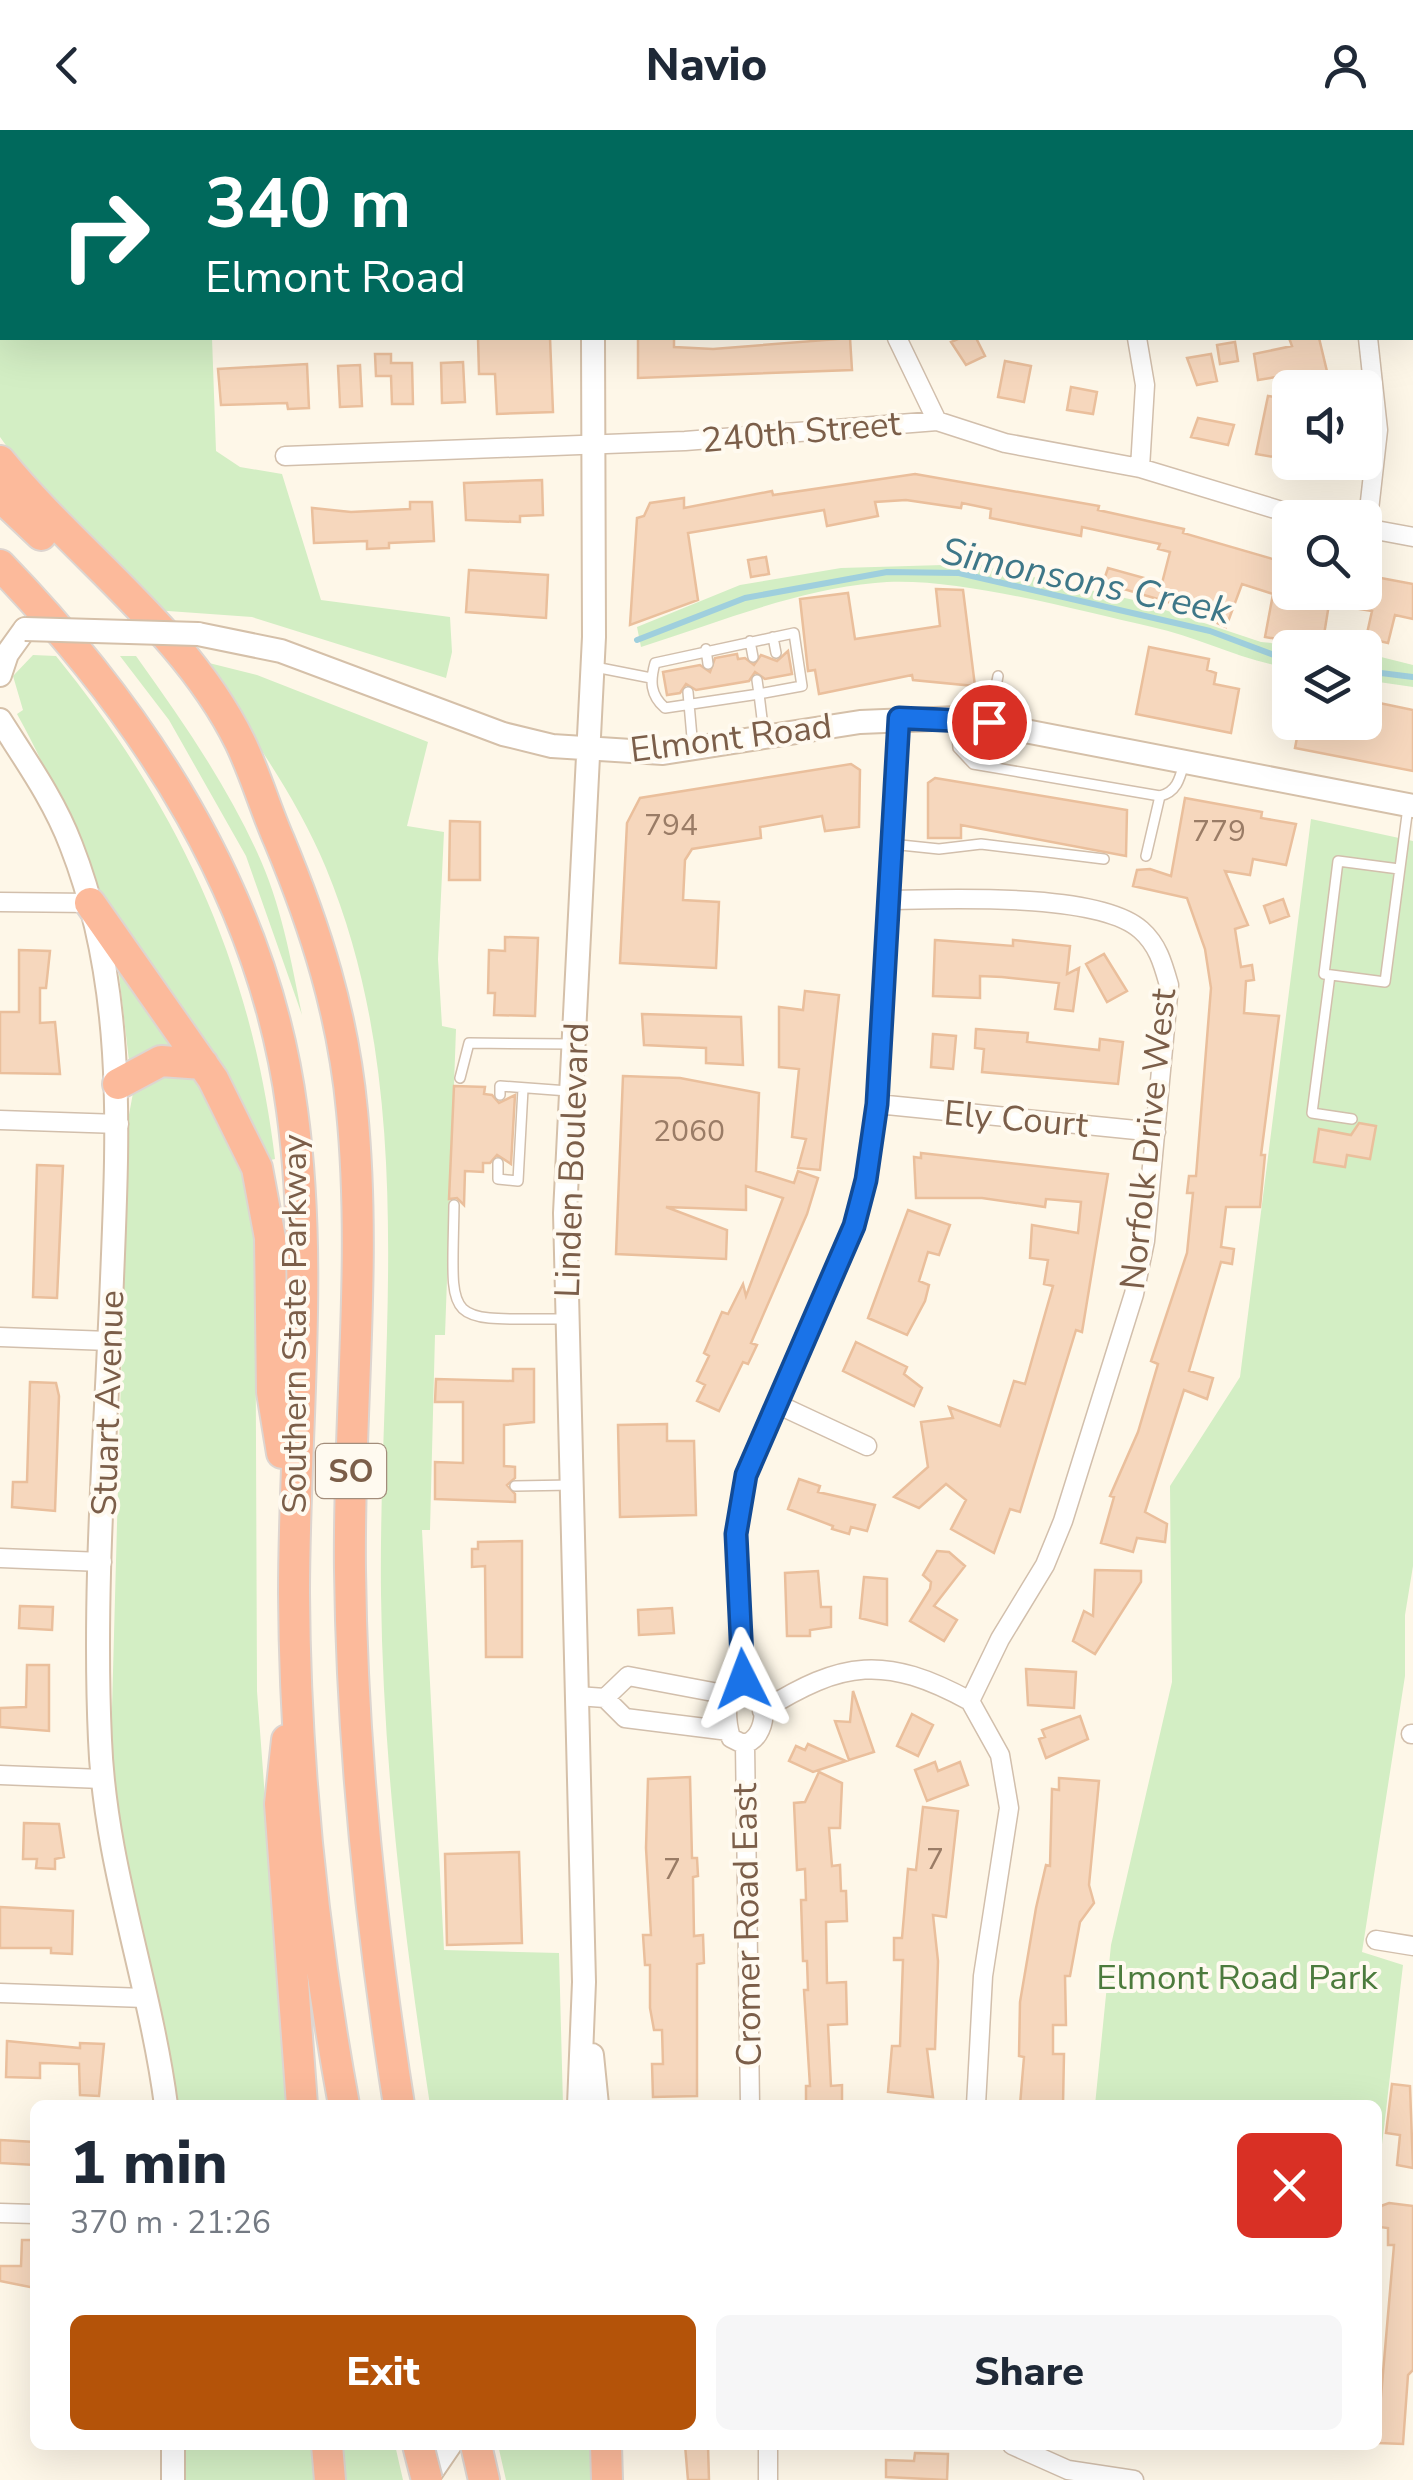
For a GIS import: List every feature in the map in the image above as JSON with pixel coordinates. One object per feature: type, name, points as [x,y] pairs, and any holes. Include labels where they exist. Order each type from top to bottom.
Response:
[{"type":"highway","points":[[0,461],[162,630],[204,686],[240,742],[280,845]]},
{"type":"highway","points":[[0,496],[113,606],[170,674],[280,845]]},
{"type":"highway","name":"Southern State Parkway","points":[[0,565],[103,679],[172,780],[226,884],[273,1012],[292,1111],[300,1213],[294,1529],[296,1667],[316,1911],[343,2100]]},
{"type":"highway","name":"Southern State Parkway","points":[[280,845],[312,917],[330,976],[353,1114],[358,1218],[350,1499],[355,1706],[373,1916],[398,2100]]},
{"type":"highway","points":[[90,903],[203,1064],[242,1130],[266,1202],[273,1305],[272,1392],[294,1529]]},
{"type":"highway","points":[[118,1084],[160,1061],[203,1064]]},
{"type":"highway","points":[[296,1667],[280,1804],[302,2100]]},
{"type":"highway","points":[[328,2450],[330,2480]]},
{"type":"highway","points":[[419,2450],[426,2480]]},
{"type":"highway","points":[[477,2450],[484,2480]]},
{"type":"highway","points":[[606,2450],[607,2480]]},
{"type":"main road","name":"Linden Boulevard","points":[[579,2100],[584,1982],[565,1214],[592,666],[596,444],[593,340]]},
{"type":"main road","name":"Elmont Road","points":[[13,633],[198,634],[281,651],[518,739],[589,750],[693,750],[899,718],[956,718],[1411,805]]},
{"type":"main road","points":[[0,675],[13,633]]},
{"type":"main road","name":"Stuart Avenue","points":[[0,720],[53,805],[90,903],[111,1007],[118,1124],[102,1562],[102,1778],[117,1885],[165,2100]]},
{"type":"main road","name":"Linden Boulevard","points":[[584,1982],[596,2100]]},
{"type":"main road","points":[[173,2450],[173,2480]]},
{"type":"main road","points":[[426,2480],[447,2450]]},
{"type":"street","points":[[898,340],[937,422]]},
{"type":"street","points":[[1137,340],[1145,385],[1140,468]]},
{"type":"street","points":[[1368,340],[1378,430],[1369,500]]},
{"type":"street","name":"240th Street","points":[[285,456],[596,444],[937,422],[995,440],[1140,468],[1272,508]]},
{"type":"street","points":[[1382,531],[1413,537]]},
{"type":"street","points":[[743,1679],[736,1534],[746,1475],[854,1226],[877,1104],[899,718]]},
{"type":"street","name":"Norfolk Drive West","points":[[888,900],[1072,905],[1108,912],[1144,932],[1161,955],[1169,985],[1145,1241],[1134,1294],[1063,1521],[1045,1565],[1000,1638],[970,1702]]},
{"type":"street","points":[[0,902],[90,903]]},
{"type":"street","name":"Ely Court","points":[[877,1104],[1156,1132]]},
{"type":"street","points":[[0,1120],[118,1124]]},
{"type":"street","points":[[0,1338],[110,1341]]},
{"type":"street","points":[[778,1405],[868,1446]]},
{"type":"street","points":[[0,1558],[102,1562]]},
{"type":"street","points":[[762,1711],[834,1672],[862,1667],[902,1670],[970,1702],[1000,1755],[1010,1808],[983,1976],[976,2100]]},
{"type":"street","points":[[604,1698],[628,1676],[729,1694]]},
{"type":"street","points":[[743,1679],[760,1688],[762,1711],[760,1736],[745,1744],[736,1743],[729,1731],[729,1694],[735,1681],[743,1679]]},
{"type":"street","points":[[577,1696],[604,1698],[625,1718],[729,1731]]},
{"type":"street","name":"Cromer Road East","points":[[745,1744],[750,2100]]},
{"type":"street","points":[[0,1775],[102,1778]]},
{"type":"street","points":[[1376,1940],[1413,1946]]},
{"type":"street","points":[[0,1993],[145,1998]]},
{"type":"street","points":[[0,2213],[30,2214]]},
{"type":"street","points":[[768,2450],[768,2480]]},
{"type":"street","points":[[1023,2450],[1068,2470],[1134,2480]]},
{"type":"lane","points":[[794,633],[802,686],[665,708],[654,699],[651,678],[655,662],[773,637],[794,633]]},
{"type":"lane","points":[[773,637],[776,653]]},
{"type":"lane","points":[[750,641],[753,657]]},
{"type":"lane","points":[[706,649],[708,664]]},
{"type":"lane","points":[[682,656],[684,668]]},
{"type":"lane","points":[[592,666],[651,678]]},
{"type":"lane","points":[[779,676],[782,690]]},
{"type":"lane","points":[[989,722],[998,676]]},
{"type":"lane","points":[[756,680],[764,738]]},
{"type":"lane","points":[[712,688],[715,701]]},
{"type":"lane","points":[[688,692],[693,750]]},
{"type":"lane","points":[[956,718],[958,748],[973,764],[1160,796],[1169,794],[1179,782],[1184,760]]},
{"type":"lane","points":[[1146,856],[1160,796]]},
{"type":"lane","points":[[1398,868],[1338,861],[1324,974],[1385,982],[1398,868],[1411,805]]},
{"type":"lane","points":[[891,844],[940,849],[980,844],[1104,859]]},
{"type":"lane","points":[[1330,975],[1312,1113],[1352,1120]]},
{"type":"lane","points":[[460,1078],[469,1043],[574,1044]]},
{"type":"lane","points":[[500,1095],[500,1086],[570,1091]]},
{"type":"lane","points":[[498,1163],[498,1179],[518,1182],[524,1088]]},
{"type":"lane","points":[[454,1205],[452,1292],[460,1310],[480,1320],[567,1319]]},
{"type":"lane","points":[[515,1486],[572,1485]]},
{"type":"green space","points":[[0,340],[212,340],[216,451],[240,467],[282,474],[321,600],[450,617],[452,652],[446,678],[252,617],[154,610],[0,437]]},
{"type":"green space","points":[[977,564],[1138,601],[1272,643],[1272,664],[1169,631],[1051,603],[976,589],[906,582],[816,593],[641,647],[637,627],[740,585],[841,568]]},
{"type":"green space","points":[[33,655],[56,656],[100,714],[139,772],[203,891],[248,1019],[275,1159],[266,1161],[109,910],[17,714],[23,710],[13,676]]},
{"type":"green space","points":[[120,656],[136,656],[201,751],[244,826],[279,911],[302,1015],[246,856],[169,720]]},
{"type":"green space","points":[[1382,657],[1413,665],[1413,687],[1382,682]]},
{"type":"green space","points":[[201,661],[257,675],[428,742],[407,826],[444,832],[438,959],[442,1026],[456,1029],[445,1335],[435,1335],[430,1530],[422,1530],[444,1950],[559,1953],[563,2100],[429,2100],[404,1914],[386,1722],[381,1594],[388,1226],[374,1044],[356,955],[326,868],[300,813]]},
{"type":"green space","name":"Elmont Road Park","points":[[1311,819],[1413,841],[1413,1566],[1405,1615],[1405,1676],[1362,1952],[1403,1965],[1382,2144],[1382,2100],[1096,2100],[1111,1945],[1172,1682],[1170,1486],[1240,1377]]},
{"type":"green space","points":[[118,966],[176,1047],[129,1061]]},
{"type":"green space","points":[[153,1073],[199,1078],[255,1191],[257,1691],[288,2100],[174,2100],[118,1831],[111,1745],[128,1120],[133,1093]]},
{"type":"green space","points":[[184,2450],[317,2450],[319,2480],[183,2480]]},
{"type":"green space","points":[[336,2450],[396,2450],[403,2480],[338,2480]]},
{"type":"green space","points":[[499,2450],[591,2450],[591,2480],[506,2480]]},
{"type":"building","points":[[478,340],[550,340],[553,412],[497,414],[495,374],[479,374]]},
{"type":"building","points":[[638,340],[674,340],[674,347],[713,349],[850,340],[852,370],[638,378]]},
{"type":"building","points":[[977,340],[985,356],[966,365],[951,342]]},
{"type":"building","points":[[1290,340],[1319,340],[1327,370],[1272,370],[1272,378],[1258,380],[1254,354],[1292,346]]},
{"type":"building","points":[[1235,342],[1238,361],[1220,364],[1217,345]]},
{"type":"building","points":[[375,354],[391,354],[391,363],[412,363],[413,404],[392,404],[391,376],[376,376]]},
{"type":"building","points":[[1211,354],[1217,381],[1197,385],[1187,358]]},
{"type":"building","points":[[1005,361],[1031,366],[1024,402],[998,397]]},
{"type":"building","points":[[463,362],[465,402],[442,403],[441,363]]},
{"type":"building","points":[[307,364],[309,408],[288,409],[287,403],[221,405],[218,369]]},
{"type":"building","points":[[360,365],[362,406],[340,407],[338,366]]},
{"type":"building","points":[[1071,387],[1097,392],[1093,414],[1067,410]]},
{"type":"building","points":[[1268,396],[1272,397],[1272,457],[1256,454]]},
{"type":"building","points":[[1198,418],[1234,425],[1228,445],[1191,437]]},
{"type":"building","points":[[915,474],[1099,506],[1098,510],[1184,529],[1183,533],[1272,559],[1272,594],[1242,584],[1226,627],[1178,605],[1103,583],[1108,568],[1162,583],[1170,552],[1158,549],[1160,544],[1082,527],[1081,536],[990,518],[991,509],[962,503],[961,508],[906,500],[875,502],[878,516],[827,526],[824,510],[688,533],[698,600],[630,625],[637,518],[644,516],[650,503],[684,498],[684,508],[772,491],[773,495]]},
{"type":"building","points":[[542,480],[543,515],[520,516],[520,522],[466,520],[464,483]]},
{"type":"building","points":[[410,502],[432,502],[434,541],[389,543],[389,548],[367,549],[367,541],[314,543],[312,508],[351,512],[410,509]]},
{"type":"building","points":[[766,557],[769,574],[751,577],[748,560]]},
{"type":"building","points":[[469,570],[548,575],[546,618],[466,612]]},
{"type":"building","points":[[1382,578],[1413,584],[1413,619],[1395,615],[1388,643],[1382,642],[1382,630],[1368,630],[1372,611],[1366,610],[1382,610]]},
{"type":"building","points":[[936,589],[963,590],[975,686],[913,680],[912,675],[819,694],[815,670],[808,671],[800,599],[848,593],[855,639],[940,626]]},
{"type":"building","points":[[1272,599],[1272,610],[1328,610],[1325,630],[1272,630],[1272,638],[1265,637]]},
{"type":"building","points":[[1149,647],[1209,659],[1207,670],[1216,673],[1214,684],[1239,689],[1231,733],[1136,714]]},
{"type":"building","points":[[788,651],[792,674],[765,679],[755,672],[749,681],[696,690],[686,684],[680,693],[667,695],[663,672],[700,665],[710,672],[715,658],[737,654],[738,659],[745,658],[754,665],[761,655],[777,661]]},
{"type":"building","points":[[1382,704],[1413,710],[1413,771],[1295,748],[1297,740],[1382,740]]},
{"type":"building","points":[[851,764],[860,770],[859,827],[825,831],[822,816],[760,827],[761,838],[692,849],[685,860],[683,900],[719,902],[716,968],[620,963],[627,823],[640,798]]},
{"type":"building","points":[[935,778],[1127,810],[1126,856],[961,825],[961,838],[928,838],[928,783]]},
{"type":"building","points":[[1185,798],[1262,812],[1261,818],[1296,824],[1286,865],[1253,859],[1250,875],[1225,871],[1248,925],[1235,929],[1241,967],[1252,965],[1254,980],[1246,981],[1244,1013],[1279,1016],[1261,1155],[1265,1155],[1260,1207],[1226,1207],[1221,1247],[1234,1249],[1232,1264],[1221,1262],[1189,1371],[1213,1378],[1207,1399],[1184,1390],[1145,1512],[1167,1524],[1165,1542],[1137,1538],[1133,1552],[1101,1543],[1114,1497],[1110,1496],[1138,1432],[1158,1364],[1151,1361],[1187,1253],[1193,1193],[1187,1193],[1189,1176],[1196,1176],[1211,988],[1205,949],[1187,898],[1133,886],[1137,870],[1150,869],[1171,876]]},
{"type":"building","points":[[450,821],[480,822],[480,880],[449,880]]},
{"type":"building","points":[[1283,899],[1289,916],[1270,923],[1264,906]]},
{"type":"building","points":[[505,937],[538,938],[535,1016],[494,1015],[495,993],[488,993],[489,950],[505,951]]},
{"type":"building","points":[[935,940],[1013,946],[1013,940],[1070,946],[1067,974],[1079,968],[1073,1011],[1055,1009],[1059,983],[980,976],[980,998],[933,996]]},
{"type":"building","points":[[19,950],[50,951],[46,988],[40,988],[40,1023],[55,1022],[60,1074],[0,1073],[0,1012],[19,1012]]},
{"type":"building","points":[[1104,954],[1127,991],[1107,1002],[1086,964]]},
{"type":"building","points":[[805,991],[839,995],[820,1170],[798,1168],[806,1139],[792,1137],[799,1069],[779,1067],[779,1007],[803,1010]]},
{"type":"building","points":[[642,1014],[741,1017],[743,1065],[706,1063],[706,1048],[644,1045]]},
{"type":"building","points":[[976,1029],[1028,1033],[1027,1042],[1099,1050],[1100,1039],[1123,1042],[1118,1084],[982,1072],[984,1049],[975,1048]]},
{"type":"building","points":[[933,1034],[956,1036],[953,1069],[931,1067]]},
{"type":"building","points":[[623,1076],[680,1078],[759,1093],[756,1171],[794,1183],[798,1171],[818,1178],[807,1214],[751,1343],[757,1345],[748,1364],[743,1362],[719,1411],[697,1401],[705,1385],[697,1381],[709,1356],[704,1353],[722,1312],[728,1314],[743,1284],[746,1296],[783,1198],[746,1186],[746,1210],[666,1207],[727,1230],[726,1259],[616,1254]]},
{"type":"building","points":[[454,1086],[485,1087],[484,1094],[492,1095],[499,1103],[515,1095],[511,1164],[497,1155],[490,1163],[483,1163],[483,1172],[465,1171],[464,1205],[457,1198],[449,1199]]},
{"type":"building","points":[[1359,1123],[1376,1126],[1370,1159],[1347,1155],[1345,1167],[1314,1162],[1319,1129],[1351,1135]]},
{"type":"building","points":[[921,1153],[1108,1174],[1082,1332],[1076,1330],[1020,1512],[1010,1509],[994,1553],[951,1529],[966,1500],[946,1484],[919,1508],[894,1497],[928,1467],[921,1422],[953,1418],[949,1407],[1000,1426],[1014,1381],[1025,1384],[1053,1286],[1044,1284],[1048,1260],[1030,1258],[1032,1225],[1078,1233],[1081,1202],[1046,1199],[1045,1207],[982,1198],[916,1198],[914,1157],[921,1158]]},
{"type":"building","points":[[37,1165],[63,1166],[57,1298],[33,1297]]},
{"type":"building","points":[[908,1210],[950,1225],[939,1255],[928,1252],[919,1281],[929,1285],[925,1301],[907,1335],[868,1318]]},
{"type":"building","points":[[856,1342],[907,1367],[904,1374],[922,1388],[914,1406],[843,1371]]},
{"type":"building","points":[[513,1369],[534,1369],[534,1422],[504,1425],[504,1466],[515,1467],[515,1478],[507,1485],[515,1494],[515,1502],[435,1499],[435,1462],[463,1463],[463,1402],[435,1402],[436,1379],[513,1381]]},
{"type":"building","points":[[30,1382],[56,1383],[59,1396],[55,1511],[12,1507],[13,1482],[27,1482]]},
{"type":"building","points":[[667,1424],[667,1441],[694,1441],[696,1515],[620,1517],[618,1425]]},
{"type":"building","points":[[799,1479],[820,1486],[818,1492],[875,1505],[867,1531],[851,1527],[849,1534],[788,1509]]},
{"type":"building","points":[[522,1541],[522,1657],[486,1657],[485,1566],[472,1567],[472,1549],[478,1549],[478,1542]]},
{"type":"building","points":[[937,1551],[949,1552],[965,1566],[934,1606],[957,1620],[944,1641],[910,1621],[930,1589],[931,1582],[923,1575]]},
{"type":"building","points":[[1095,1570],[1141,1571],[1141,1582],[1095,1654],[1073,1641],[1084,1611],[1093,1616]]},
{"type":"building","points":[[818,1571],[821,1607],[831,1607],[831,1627],[810,1630],[810,1636],[787,1636],[785,1573]]},
{"type":"building","points":[[864,1577],[887,1579],[887,1625],[860,1618]]},
{"type":"building","points":[[20,1606],[53,1607],[52,1630],[19,1628]]},
{"type":"building","points":[[672,1608],[674,1633],[639,1635],[638,1610]]},
{"type":"building","points":[[27,1665],[49,1665],[49,1731],[0,1727],[0,1708],[26,1707]]},
{"type":"building","points":[[1026,1669],[1076,1672],[1074,1708],[1028,1705]]},
{"type":"building","points":[[853,1691],[874,1752],[849,1760],[835,1721],[850,1722]]},
{"type":"building","points":[[912,1714],[933,1725],[918,1756],[897,1746]]},
{"type":"building","points":[[1080,1716],[1088,1739],[1046,1758],[1039,1739],[1045,1737],[1042,1730]]},
{"type":"building","points":[[808,1744],[846,1761],[813,1772],[789,1761],[796,1746],[805,1750]]},
{"type":"building","points":[[935,1762],[938,1771],[960,1762],[968,1785],[927,1801],[915,1770]]},
{"type":"building","points":[[819,1772],[842,1783],[840,1828],[829,1828],[832,1866],[840,1865],[841,1891],[846,1891],[847,1921],[826,1922],[827,1983],[846,1982],[847,2024],[828,2025],[831,2086],[842,2085],[842,2100],[806,2100],[806,2086],[810,2086],[804,1990],[808,1990],[801,1900],[806,1900],[805,1869],[797,1870],[794,1803],[805,1802]]},
{"type":"building","points":[[690,1777],[692,1858],[697,1858],[698,1876],[693,1877],[694,1936],[703,1935],[704,1963],[697,1964],[697,2096],[653,2097],[652,2064],[663,2064],[662,2030],[654,2030],[650,2008],[650,1965],[645,1965],[643,1935],[651,1935],[646,1848],[648,1779]]},
{"type":"building","points":[[1059,1778],[1099,1781],[1089,1885],[1094,1903],[1080,1922],[1070,1976],[1065,1976],[1066,2025],[1053,2025],[1053,2054],[1064,2054],[1063,2100],[1020,2100],[1024,2057],[1019,2056],[1020,2002],[1036,1908],[1046,1865],[1050,1866],[1052,1789],[1059,1790]]},
{"type":"building","points":[[923,1807],[958,1811],[946,1917],[933,1915],[938,1961],[935,2049],[927,2049],[933,2097],[888,2092],[892,2046],[900,2046],[903,1960],[894,1960],[894,1938],[902,1938],[908,1869],[916,1870]]},
{"type":"building","points":[[24,1823],[59,1824],[64,1857],[55,1859],[55,1869],[36,1868],[37,1859],[23,1859]]},
{"type":"building","points":[[519,1852],[522,1943],[447,1945],[445,1854]]},
{"type":"building","points":[[0,1907],[73,1911],[72,1954],[51,1953],[51,1948],[0,1948]]},
{"type":"building","points":[[7,2041],[80,2048],[80,2043],[104,2044],[99,2096],[80,2095],[79,2064],[40,2063],[40,2078],[6,2077]]},
{"type":"building","points":[[1392,2084],[1410,2086],[1413,2168],[1397,2165],[1400,2135],[1386,2133]]},
{"type":"building","points":[[0,2140],[30,2142],[30,2165],[0,2163]]},
{"type":"building","points":[[1382,2206],[1413,2206],[1413,2370],[1408,2375],[1403,2444],[1382,2443],[1382,2384],[1394,2245],[1388,2245],[1388,2228],[1382,2227]]},
{"type":"building","points":[[22,2240],[30,2240],[30,2287],[0,2281],[0,2266],[21,2266]]},
{"type":"building","points":[[685,2450],[708,2450],[709,2480],[688,2480]]},
{"type":"building","points":[[915,2453],[948,2454],[947,2480],[886,2477],[886,2460],[914,2461]]},
{"type":"waterway","name":"Simonsons Creek","points":[[637,640],[745,598],[887,572],[959,573],[1210,631],[1272,654]]},
{"type":"waterway","name":"Simonsons Creek","points":[[1382,673],[1413,677]]},
{"type":"route","points":[[743,1679],[736,1534],[746,1475],[854,1226],[866,1180],[877,1104],[899,718],[989,722]]}]
